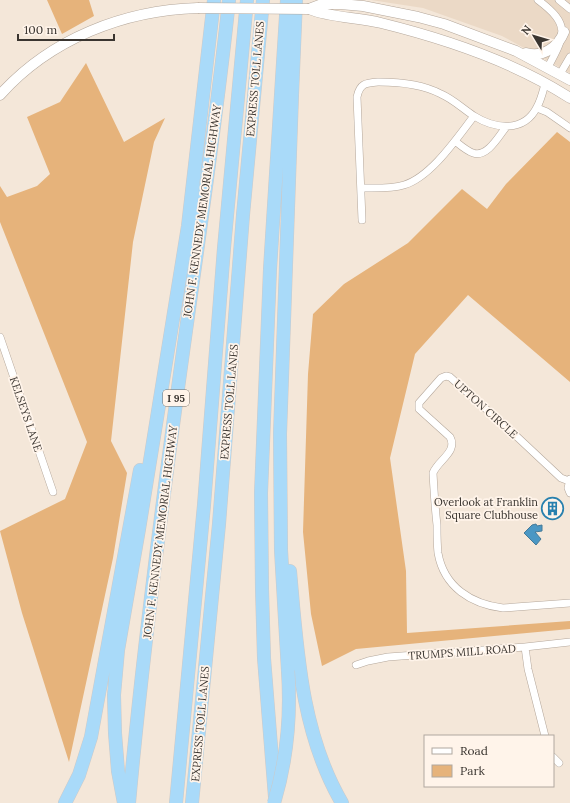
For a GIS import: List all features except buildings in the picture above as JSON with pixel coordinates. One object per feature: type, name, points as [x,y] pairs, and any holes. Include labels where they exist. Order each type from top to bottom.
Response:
[{"type":"highway","points":[[124,803],[118,771],[115,727],[115,679],[120,640],[140,529],[188,226],[214,0]]},
{"type":"highway","name":"JOHN F. KENNEDY MEMORIAL HIGHWAY","points":[[128,803],[157,550],[211,148],[229,0]]},
{"type":"highway","name":"EXPRESS TOLL LANES","points":[[176,803],[203,519],[246,0]]},
{"type":"highway","name":"EXPRESS TOLL LANES","points":[[192,803],[219,524],[243,215],[262,0]]},
{"type":"highway","points":[[275,803],[263,635],[261,493],[264,385],[272,222],[287,0]]},
{"type":"highway","points":[[275,803],[284,760],[288,731],[289,698],[282,577],[280,434],[296,0]]},
{"type":"highway","points":[[65,803],[83,764],[93,726],[193,173]]},
{"type":"highway","points":[[282,384],[288,551],[302,678],[307,712],[313,738],[326,773],[342,803]]},
{"type":"main road","points":[[309,9],[322,4],[363,6],[444,24],[516,51],[570,80]]},
{"type":"main road","points":[[0,95],[41,59],[90,31],[115,21],[142,14],[198,8],[309,9],[322,14],[372,21],[444,41],[492,58],[570,98]]},
{"type":"main road","points":[[516,51],[534,55],[543,53],[557,43],[564,32]]},
{"type":"main road","points":[[545,84],[548,67]]},
{"type":"main road","points":[[545,84],[560,74]]},
{"type":"street","points":[[538,0],[555,12],[562,24],[564,32],[560,44],[548,67]]},
{"type":"street","points":[[559,0],[570,9]]},
{"type":"street","points":[[560,74],[570,57]]},
{"type":"street","points":[[362,220],[362,188],[357,97],[359,89],[362,85],[375,82],[406,83],[427,88],[441,94],[474,116],[492,125],[506,127],[523,122],[537,108],[545,84]]},
{"type":"street","points":[[537,108],[547,112],[570,128]]},
{"type":"street","points":[[362,188],[390,188],[406,184],[418,178],[426,172],[455,141],[474,116]]},
{"type":"street","points":[[455,141],[470,152],[478,154],[484,152],[490,147],[506,127]]},
{"type":"street","name":"KELSEYS LANE","points":[[0,337],[53,492]]},
{"type":"street","name":"UPTON CIRCLE","points":[[569,480],[561,478],[450,377],[446,376],[441,378],[418,404],[419,409],[450,437],[453,446],[451,451],[437,465],[433,473],[438,552],[442,566],[452,583],[476,602],[492,607],[503,608],[570,603]]},
{"type":"street","points":[[569,480],[568,488],[570,493]]},
{"type":"street","name":"TRUMPS MILL ROAD","points":[[356,665],[388,657],[525,647],[570,642]]},
{"type":"street","points":[[525,647],[528,669],[545,735]]},
{"type":"street","points":[[554,758],[559,764]]},
{"type":"shaded area","points":[[371,0],[570,0],[570,73],[502,36],[423,8]]},
{"type":"green space","points":[[47,0],[89,0],[94,16],[62,34]]},
{"type":"green space","points":[[86,63],[124,142],[165,118],[154,142],[133,242],[111,441],[127,473],[113,558],[69,762],[22,613],[0,531],[65,499],[87,442],[0,222],[0,186],[7,197],[37,186],[50,174],[27,117],[60,102]]},
{"type":"green space","points":[[557,132],[570,142],[570,382],[468,295],[415,354],[390,458],[406,571],[407,633],[570,621],[570,629],[356,649],[322,666],[311,614],[303,532],[308,374],[313,314],[344,284],[408,243],[462,189],[487,209],[506,184]]},
{"type":"water","points":[[536,524],[537,526],[542,525],[542,531],[535,532],[541,539],[536,545],[524,533],[532,525]]},
{"type":"place","name":"Overlook at Franklin Square Clubhouse","points":[[553,508]]}]
